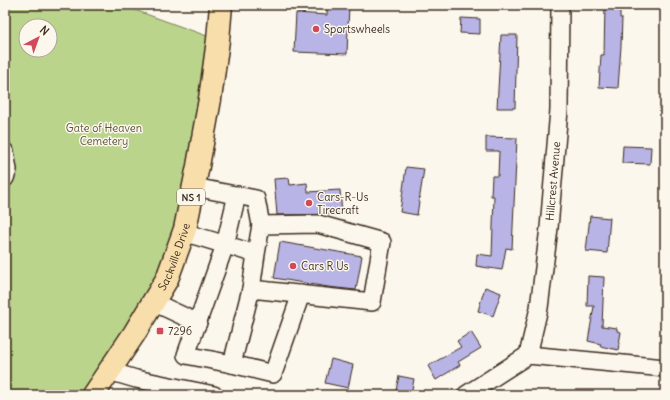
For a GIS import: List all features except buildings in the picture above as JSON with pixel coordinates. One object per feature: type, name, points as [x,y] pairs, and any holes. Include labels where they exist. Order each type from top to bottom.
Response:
[{"type":"main road","name":"Sackville Drive","points":[[93,395],[134,334],[167,279],[183,232],[194,187],[210,99],[221,5]]},
{"type":"street","name":"Hillcrest Avenue","points":[[528,355],[539,308],[549,228],[559,110],[560,5]]},
{"type":"street","points":[[5,152],[8,170],[5,178]]},
{"type":"street","points":[[194,187],[256,199],[261,225],[252,290],[232,364]]},
{"type":"street","points":[[237,195],[225,245],[186,355],[273,374],[301,294]]},
{"type":"street","points":[[252,290],[372,302],[382,242],[318,224],[261,225]]},
{"type":"street","points":[[183,232],[256,254]]},
{"type":"street","points":[[153,302],[198,322]]},
{"type":"street","points":[[466,395],[528,355],[665,368]]},
{"type":"street","points":[[109,371],[136,379],[214,395]]},
{"type":"green space","name":"Gate of Heaven Cemetery","points":[[5,5],[121,5],[218,40],[185,229],[93,395],[5,395]]},
{"type":"place","name":"Sportswheels","points":[[316,29]]},
{"type":"place","name":"Cars-R-Us Tirecraft","points":[[309,203]]},
{"type":"place","name":"Cars R Us","points":[[293,266]]},
{"type":"place","name":"7296","points":[[160,331]]}]
